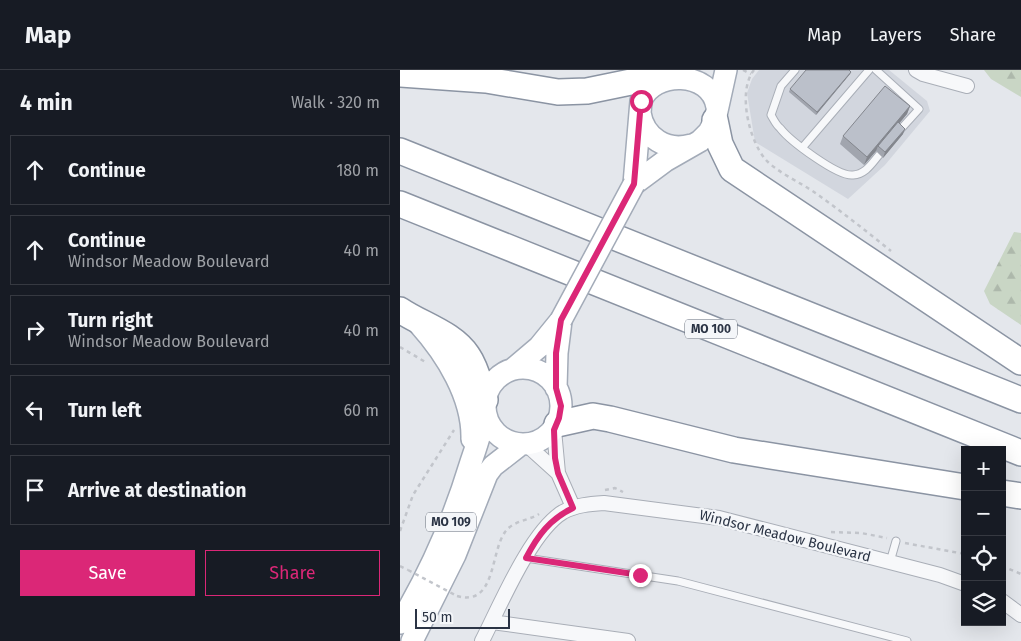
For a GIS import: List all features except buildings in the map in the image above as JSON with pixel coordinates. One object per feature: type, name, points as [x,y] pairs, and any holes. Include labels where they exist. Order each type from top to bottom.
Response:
[{"type":"highway","points":[[400,74],[486,80],[558,92],[587,91],[669,72]]},
{"type":"highway","points":[[716,114],[720,144],[732,169],[1021,362]]},
{"type":"highway","points":[[400,151],[1021,400]]},
{"type":"highway","name":"MO 100","points":[[400,204],[1021,453]]},
{"type":"highway","points":[[408,315],[447,336],[468,356],[476,370],[485,407]]},
{"type":"highway","points":[[555,427],[593,416],[734,450],[961,486]]},
{"type":"highway","points":[[1006,494],[1021,496]]},
{"type":"main road","name":"MO 109","points":[[634,184],[665,161],[705,137],[716,114],[726,70]]},
{"type":"main road","name":"MO 109","points":[[400,623],[447,532],[482,432],[489,388],[496,378],[513,369],[539,347],[561,320],[634,184],[640,108],[646,89],[669,72]]},
{"type":"main road","points":[[669,72],[691,73],[702,79],[711,89],[716,114]]},
{"type":"main road","points":[[640,108],[644,126],[657,141],[676,147],[694,144]]},
{"type":"main road","points":[[408,315],[444,356],[470,410],[472,423],[471,463]]},
{"type":"main road","name":"MO 109","points":[[412,641],[455,555],[487,474],[493,466],[523,445],[544,438],[555,427],[561,406],[556,388],[556,353],[561,320]]},
{"type":"main road","points":[[513,369],[526,368],[538,371],[549,378],[556,388]]},
{"type":"main road","points":[[485,407],[489,425],[497,435],[508,442],[523,445]]},
{"type":"street","points":[[916,70],[923,74],[967,86]]},
{"type":"street","points":[[555,427],[558,473],[573,508]]},
{"type":"street","points":[[523,445],[558,473]]},
{"type":"street","name":"Windsor Meadow Boulevard","points":[[482,641],[541,531],[553,520],[573,508],[604,503],[702,515],[890,562],[961,583]]},
{"type":"street","points":[[1006,604],[1021,615]]},
{"type":"street","points":[[492,622],[628,641]]},
{"type":"lane","points":[[795,70],[781,86],[771,115],[780,129],[802,148],[839,172],[852,176],[864,173],[880,154]]},
{"type":"lane","points":[[876,70],[919,109],[899,131]]},
{"type":"lane","points":[[802,148],[866,71]]},
{"type":"lane","points":[[890,562],[896,541]]},
{"type":"lane","points":[[526,558],[678,581],[908,641]]},
{"type":"path","points":[[743,70],[751,74]]},
{"type":"path","points":[[754,70],[751,74],[746,93],[749,124],[753,139],[767,161],[843,213],[893,253]]},
{"type":"path","points":[[400,347],[434,368]]},
{"type":"path","points":[[400,531],[413,495],[454,428]]},
{"type":"path","points":[[400,566],[457,596],[468,597],[483,591],[490,579],[495,555],[506,531],[512,525],[546,510]]},
{"type":"path","points":[[1006,568],[1021,574]]},
{"type":"shaded area","points":[[759,70],[889,70],[927,101],[930,111],[885,165],[848,199],[755,142],[747,93],[752,79]]},
{"type":"green space","points":[[984,70],[1021,70],[1021,97],[991,79]]},
{"type":"green space","points":[[1014,232],[1021,233],[1021,325],[990,304],[984,291]]},
{"type":"route","points":[[640,575],[526,558],[541,531],[553,520],[573,508],[570,497],[558,473],[555,458],[554,430],[561,412],[561,400],[556,388],[556,353],[561,320],[634,184],[641,101]]}]
